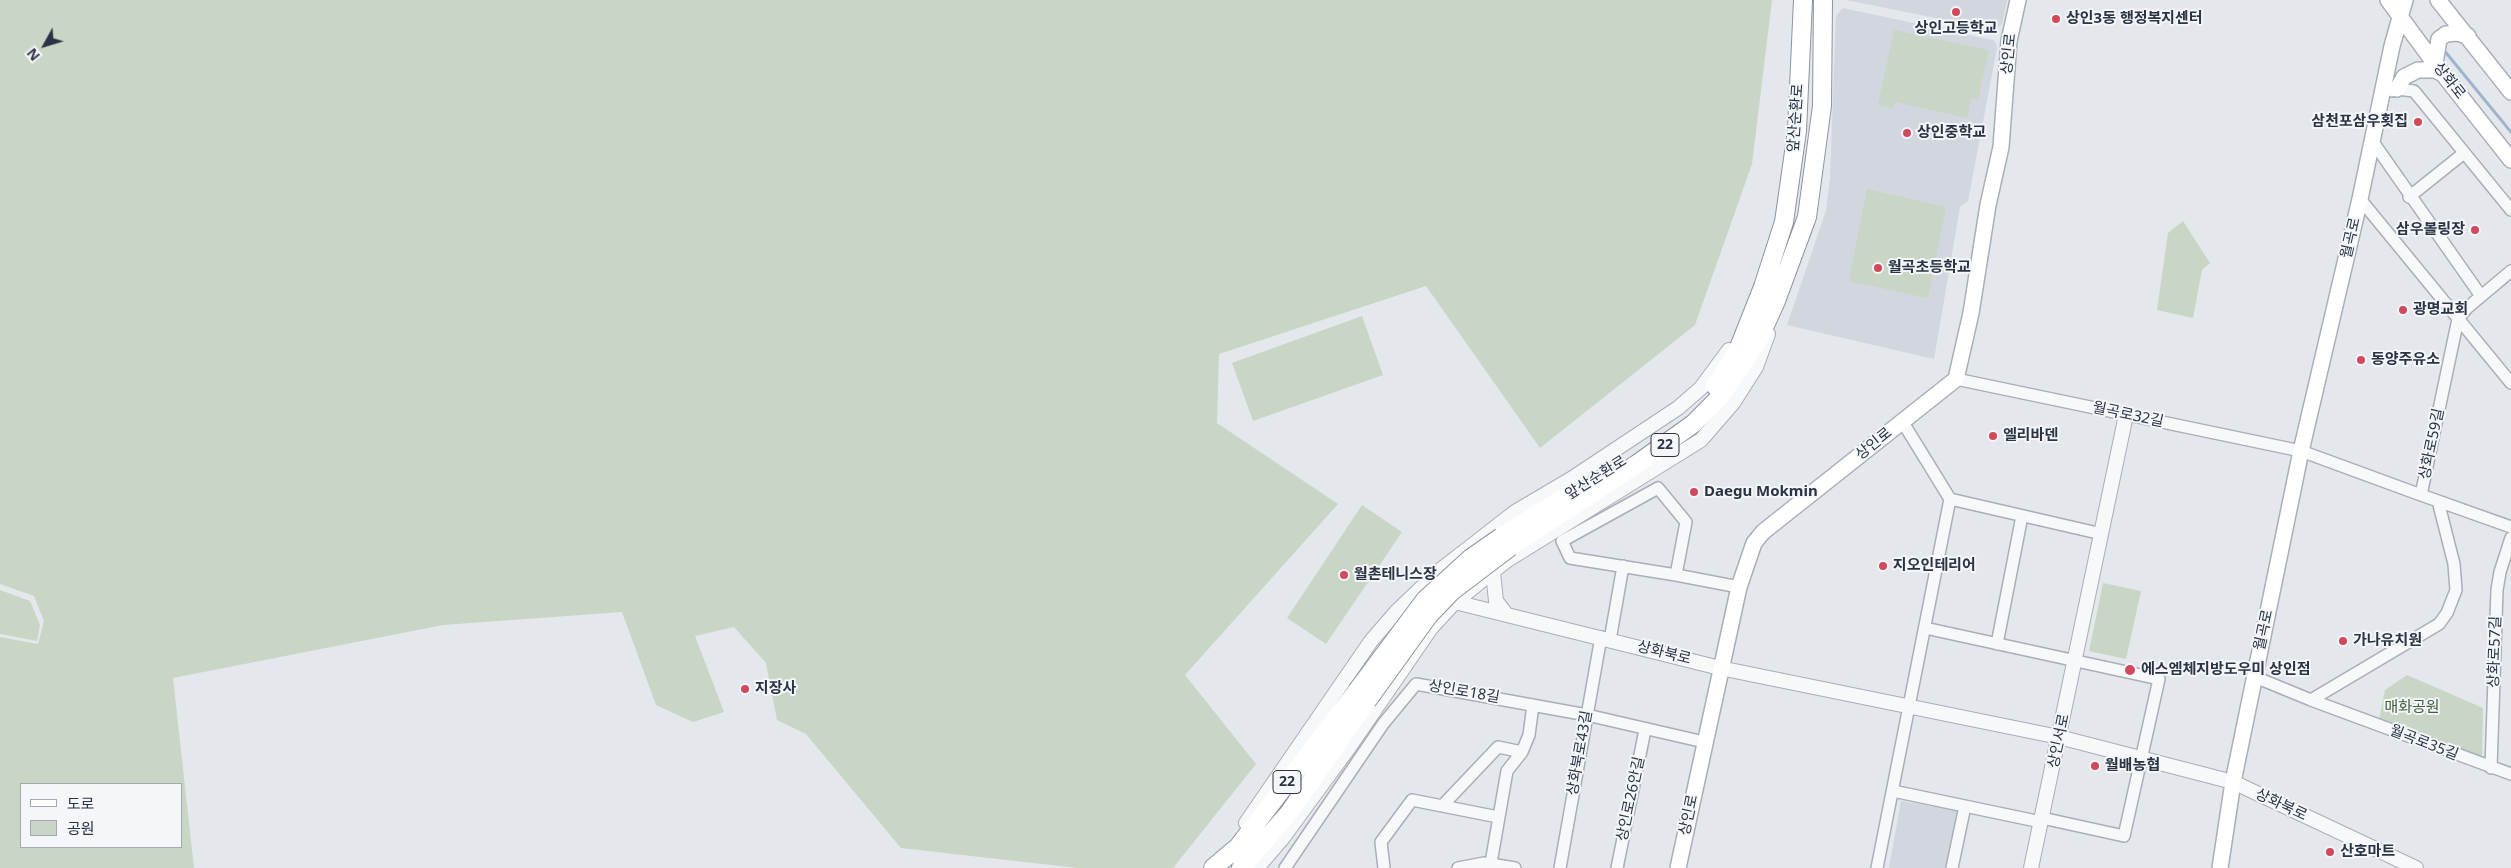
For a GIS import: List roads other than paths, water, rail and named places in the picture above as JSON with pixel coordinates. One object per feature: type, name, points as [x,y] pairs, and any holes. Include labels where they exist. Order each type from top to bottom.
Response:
[{"type":"highway","name":"앞산순환로","points":[[1241,868],[1289,813],[1424,600],[1471,558],[1644,448],[1686,418],[1721,379],[1738,350],[1761,293],[1784,222],[1797,131],[1803,0]]},
{"type":"highway","name":"앞산순환로","points":[[1499,539],[1637,464],[1693,424],[1719,398],[1741,370],[1758,343],[1776,301],[1807,217],[1822,106],[1823,0]]},
{"type":"highway","name":"앞산순환로","points":[[1213,868],[1238,846],[1362,696]]},
{"type":"main road","name":"상인로","points":[[1678,868],[1739,586],[1754,542],[1763,532],[1956,379],[1971,313],[1988,205],[2001,147],[2009,40],[2018,0]]},
{"type":"main road","name":"상화로","points":[[2388,0],[2439,69],[2511,160]]},
{"type":"main road","name":"월곡로","points":[[2220,868],[2233,782],[2301,451],[2373,142],[2392,46],[2405,0]]},
{"type":"main road","points":[[2438,0],[2511,92]]},
{"type":"main road","points":[[2397,89],[2404,77],[2418,70],[2439,69],[2439,39],[2446,34],[2457,33],[2468,36]]},
{"type":"street","points":[[2382,96],[2397,89],[2414,91],[2511,210]]},
{"type":"street","points":[[2373,142],[2409,197],[2481,296]]},
{"type":"street","points":[[2409,197],[2464,154]]},
{"type":"street","points":[[2360,199],[2511,383]]},
{"type":"street","points":[[2458,319],[2481,296],[2511,271]]},
{"type":"street","points":[[1257,868],[1282,840],[1350,746],[1430,628],[1455,602],[1497,568],[1701,440],[1733,403],[1756,367],[1776,301]]},
{"type":"street","name":"상화로59길","points":[[2311,700],[2439,624],[2447,613],[2456,590],[2454,564],[2438,501],[2421,494],[2458,319]]},
{"type":"street","name":"월곡로32길","points":[[1956,379],[2301,451]]},
{"type":"street","name":"상인서로","points":[[2032,868],[2126,415]]},
{"type":"street","points":[[1877,868],[1950,499],[1902,421]]},
{"type":"street","points":[[2301,451],[2421,494]]},
{"type":"street","points":[[1676,575],[1686,522],[1658,488],[1562,541],[1570,558],[1739,586]]},
{"type":"street","points":[[1950,499],[2102,534]]},
{"type":"street","points":[[2438,501],[2511,527]]},
{"type":"street","points":[[1997,644],[2022,516]]},
{"type":"street","name":"상화로57길","points":[[2492,768],[2497,590],[2500,572],[2511,538]]},
{"type":"street","points":[[1499,539],[1484,542],[1486,554],[1497,568],[1496,601],[1506,614]]},
{"type":"street","points":[[1204,868],[1241,831],[1377,634],[1439,571],[1499,539]]},
{"type":"street","name":"상화북로43길","points":[[1560,868],[1587,715],[1623,566]]},
{"type":"street","name":"상화북로","points":[[1420,590],[1455,602],[1720,668],[2059,737],[2233,782],[2416,868]]},
{"type":"street","points":[[1893,791],[2124,836],[2159,680],[1926,628]]},
{"type":"street","name":"월곡로35길","points":[[2255,677],[2311,700],[2511,774]]},
{"type":"street","name":"상인로18길","points":[[1285,868],[1391,713],[1416,684],[1587,715],[1645,730],[1704,742]]},
{"type":"street","points":[[1486,865],[1507,771],[1522,752],[1529,734],[1532,705]]},
{"type":"street","name":"상인로26안길","points":[[1617,868],[1645,730]]},
{"type":"street","points":[[1442,806],[1498,747],[1522,752]]},
{"type":"street","points":[[1384,868],[1381,842],[1412,800],[1498,817]]},
{"type":"street","points":[[1952,868],[1965,806]]},
{"type":"street","points":[[1458,868],[1486,865],[1515,868]]},
{"type":"waterway","points":[[2443,49],[2511,132]]},
{"type":"place","name":"상인고등학교","points":[[1956,12]]},
{"type":"place","name":"상인3동 행정복지센터","points":[[2056,19]]},
{"type":"place","name":"삼천포삼우횟집","points":[[2418,122]]},
{"type":"place","name":"상인중학교","points":[[1907,133]]},
{"type":"place","name":"삼우볼링장","points":[[2475,230]]},
{"type":"place","name":"월곡초등학교","points":[[1878,268]]},
{"type":"place","name":"광명교회","points":[[2403,310]]},
{"type":"place","name":"동양주유소","points":[[2361,360]]},
{"type":"place","name":"엘리바덴","points":[[1993,436]]},
{"type":"place","name":"Daegu Mokmin","points":[[1694,492]]},
{"type":"place","name":"지오인테리어","points":[[1883,566]]},
{"type":"place","name":"월촌테니스장","points":[[1344,575]]},
{"type":"place","name":"가나유치원","points":[[2343,641]]},
{"type":"place","name":"에스엠체지방도우미 상인점","points":[[2130,670]]},
{"type":"place","name":"지장사","points":[[745,689]]},
{"type":"place","name":"월배농협","points":[[2095,766]]},
{"type":"place","name":"산호마트","points":[[2330,852]]},
{"type":"park label","name":"매화공원","points":[[2412,708]]}]
